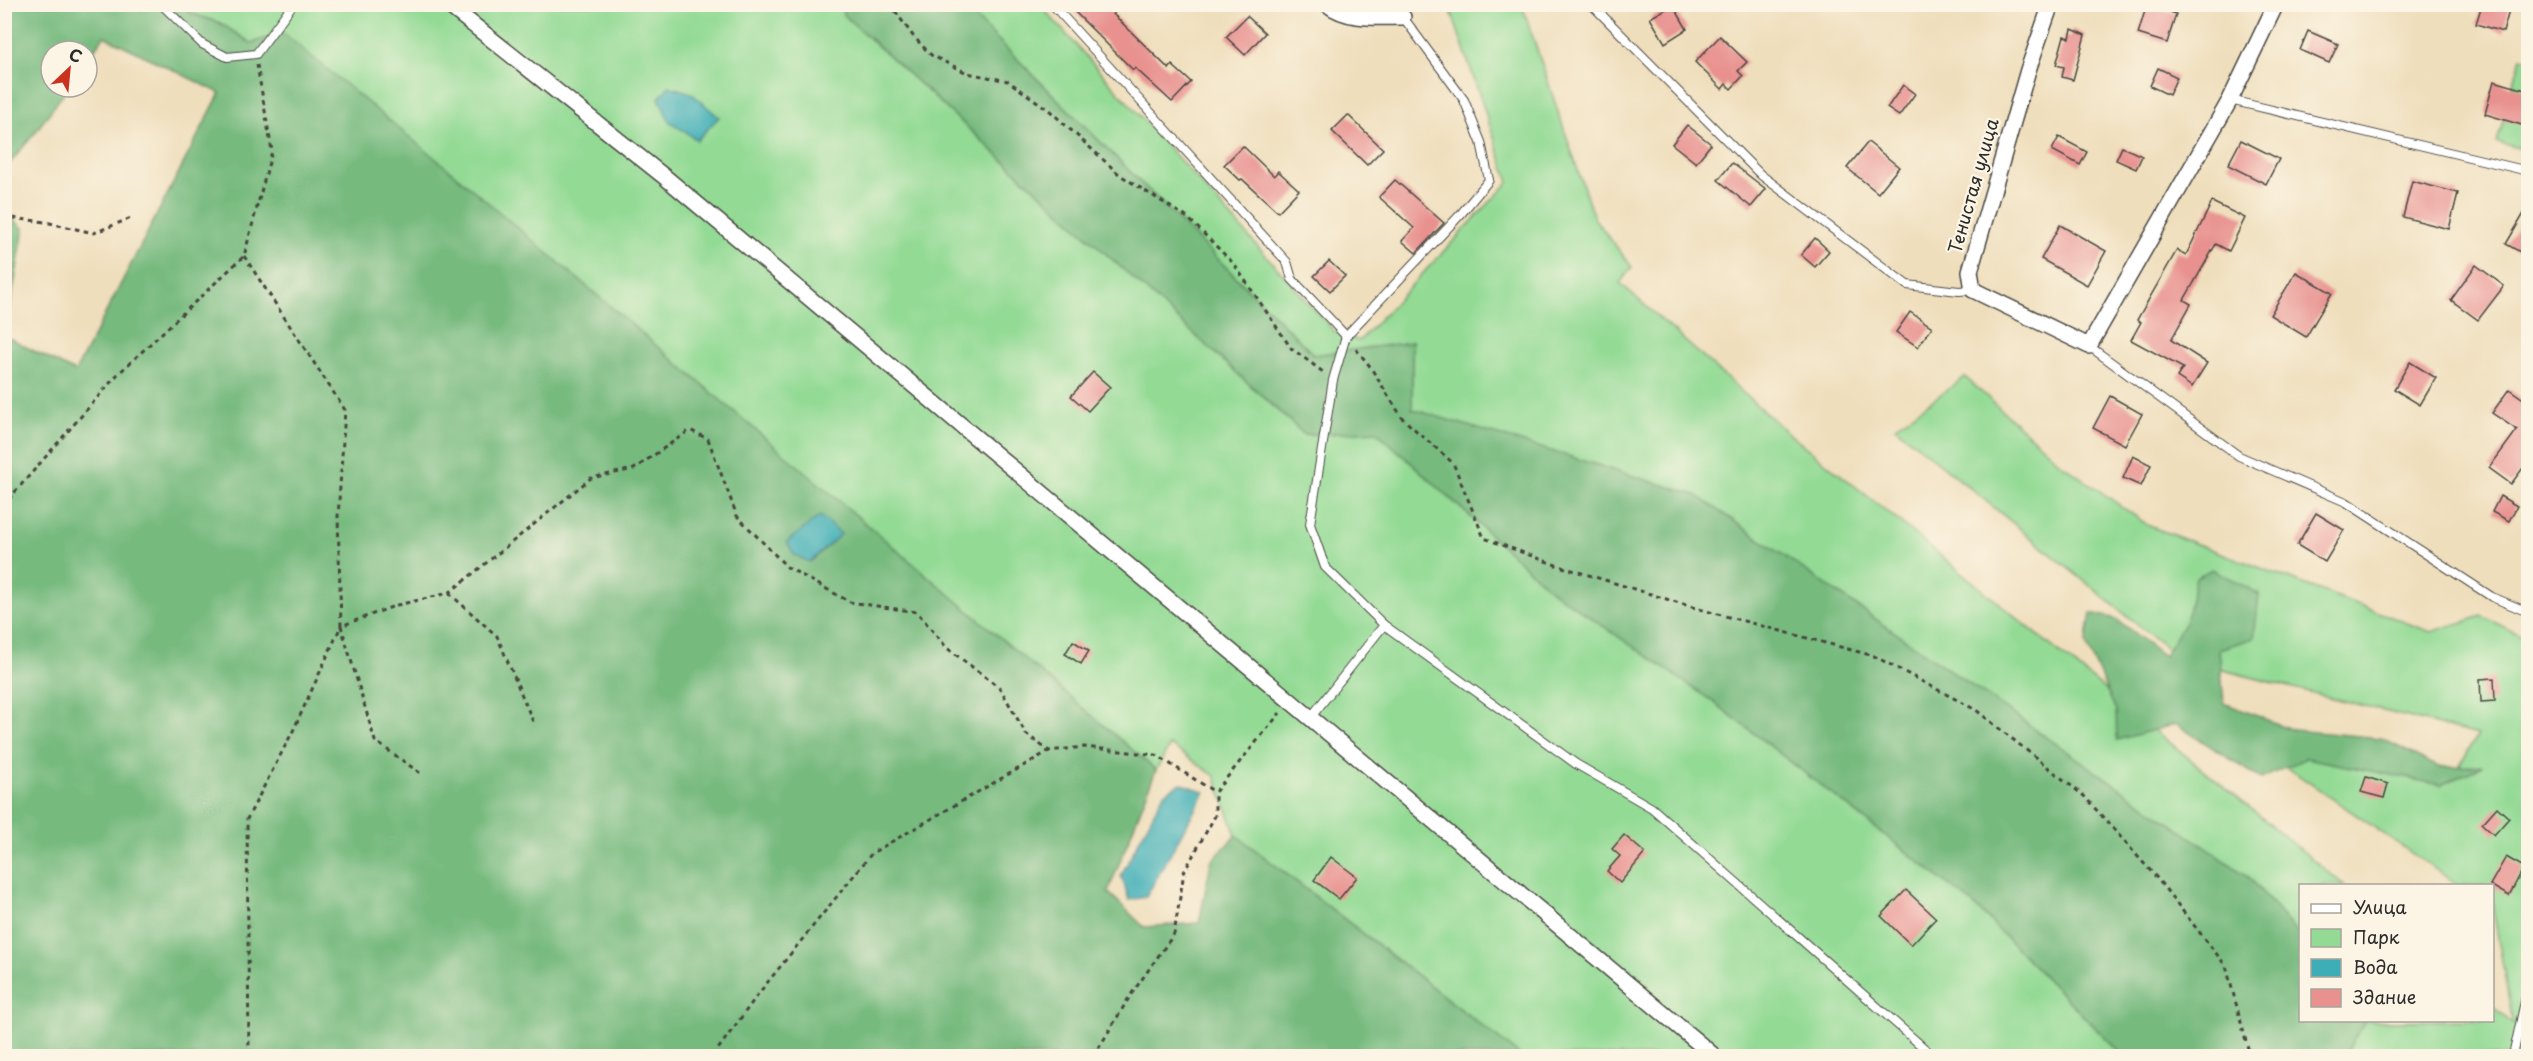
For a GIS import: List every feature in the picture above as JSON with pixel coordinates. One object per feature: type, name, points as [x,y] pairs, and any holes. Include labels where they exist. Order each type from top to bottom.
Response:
[{"type":"street","points":[[447,4],[666,178],[1714,1056]]},
{"type":"street","points":[[1328,4],[1333,9],[1356,17],[1403,17]]},
{"type":"street","name":"Тенистая улица","points":[[1973,290],[1970,271],[2028,70],[2050,4]]},
{"type":"street","points":[[1973,290],[2089,346],[2230,100],[2276,4]]},
{"type":"lane","points":[[161,4],[202,44],[227,57],[256,54],[293,4]]},
{"type":"lane","points":[[1052,4],[1287,262],[1292,279],[1346,336]]},
{"type":"lane","points":[[1591,4],[1761,175],[1907,285],[1959,291],[1973,290]]},
{"type":"lane","points":[[1403,17],[1464,100],[1480,142],[1489,180],[1453,223],[1346,336],[1333,380],[1310,524],[1325,567],[1384,625],[1575,764],[1652,808],[1933,1056]]},
{"type":"lane","points":[[2230,100],[2529,171]]},
{"type":"lane","points":[[2089,346],[2239,456],[2346,502],[2492,597],[2529,612]]},
{"type":"lane","points":[[1311,717],[1384,625]]},
{"type":"lane","points":[[2513,1056],[2529,988]]},
{"type":"path","points":[[890,4],[913,36],[931,55],[967,73],[1008,81],[1048,110],[1120,175],[1188,218],[1234,264],[1291,348],[1333,380]]},
{"type":"path","points":[[4,507],[6,499],[117,375],[244,256],[272,151],[256,54]]},
{"type":"path","points":[[4,217],[45,222],[94,233],[131,218]]},
{"type":"path","points":[[244,256],[345,410],[338,517],[341,626],[375,741],[420,773]]},
{"type":"path","points":[[1346,336],[1370,364],[1403,419],[1453,463],[1484,538],[1556,565],[1699,609],[1874,656],[1976,710],[2084,796],[2156,877],[2226,966],[2250,1056]]},
{"type":"path","points":[[249,1056],[247,819],[293,730],[341,626],[397,606],[449,593],[591,478],[634,468],[690,430],[708,439],[737,516],[787,567],[850,602],[917,612],[946,648],[1000,688],[1026,734],[1049,751]]},
{"type":"path","points":[[449,593],[497,636],[534,724]]},
{"type":"path","points":[[1094,1056],[1130,996],[1174,934],[1184,872],[1215,816],[1215,792],[1291,700]]},
{"type":"path","points":[[713,1056],[759,993],[872,853],[1049,751],[1084,747],[1156,755],[1215,792]]},
{"type":"green space","points":[[5,5],[184,5],[190,13],[220,23],[251,43],[283,33],[452,172],[1156,770],[1108,892],[1144,927],[1199,923],[1211,862],[1236,835],[1521,1056],[5,1056],[4,211],[24,229],[5,336],[75,372],[220,93],[104,36],[99,43],[99,39],[39,39],[39,99],[59,99],[5,169]]},
{"type":"green space","points":[[184,5],[841,5],[843,14],[1305,435],[1376,431],[1552,591],[1715,703],[1972,903],[2123,1056],[1521,1056],[1236,835],[1215,776],[1170,745],[1156,770],[251,43],[220,23],[190,13]]},
{"type":"green space","points":[[841,5],[963,5],[1314,355],[1412,342],[1412,409],[1696,495],[2250,878],[2299,936],[2299,1022],[2364,1022],[2344,1056],[2123,1056],[1972,903],[1715,703],[1552,591],[1376,431],[1305,435],[843,14]]},
{"type":"green space","points":[[963,5],[1040,5],[1334,331],[1359,341],[1509,182],[1449,5],[1522,5],[1594,218],[1632,267],[1620,283],[1788,433],[2343,884],[2299,884],[2299,936],[2250,878],[1696,495],[1412,409],[1412,342],[1314,355]]},
{"type":"green space","points":[[2521,57],[2528,59],[2528,151],[2497,142]]},
{"type":"green space","points":[[1965,377],[2059,462],[2149,526],[2431,632],[2482,616],[2528,639],[2528,1056],[2344,1056],[2364,1022],[2494,1022],[2494,1008],[2513,1024],[2494,915],[2494,884],[2457,884],[2285,766],[2306,758],[2453,776],[2478,735],[2180,659],[1895,427]]},
{"type":"green space","points":[[2212,569],[2259,594],[2254,638],[2219,649],[2224,703],[2293,730],[2381,738],[2438,767],[2483,766],[2441,785],[2306,758],[2261,779],[2176,724],[2117,740],[2116,711],[2086,644],[2091,613],[2116,619],[2164,656],[2186,621],[2196,577]]},
{"type":"water","points":[[669,86],[691,93],[719,117],[697,140],[669,121],[659,98]]},
{"type":"water","points":[[820,516],[841,534],[810,562],[794,555],[787,542]]},
{"type":"water","points":[[1181,783],[1205,792],[1146,897],[1129,900],[1121,875],[1164,793]]},
{"type":"building","points":[[1067,4],[1107,4],[1115,12],[1113,14],[1169,69],[1172,65],[1191,82],[1172,102],[1135,68],[1133,70]]},
{"type":"building","points":[[2147,4],[2176,14],[2167,43],[2138,34]]},
{"type":"building","points":[[2482,4],[2511,4],[2503,32],[2476,24]]},
{"type":"building","points":[[1673,5],[1687,29],[1665,43],[1650,18]]},
{"type":"building","points":[[1247,16],[1265,33],[1245,55],[1226,37]]},
{"type":"building","points":[[2072,29],[2085,35],[2073,80],[2062,77],[2064,67],[2056,65],[2064,36],[2070,38]]},
{"type":"building","points":[[2308,31],[2338,44],[2329,63],[2300,50]]},
{"type":"building","points":[[1720,36],[1747,62],[1738,71],[1743,76],[1731,89],[1726,84],[1722,89],[1695,62]]},
{"type":"building","points":[[2158,68],[2177,77],[2169,95],[2150,86]]},
{"type":"building","points":[[2494,81],[2529,91],[2529,113],[2525,126],[2485,114]]},
{"type":"building","points":[[1903,85],[1915,94],[1899,116],[1887,108]]},
{"type":"building","points":[[1348,115],[1383,149],[1367,165],[1332,131]]},
{"type":"building","points":[[1687,125],[1711,144],[1696,163],[1672,144]]},
{"type":"building","points":[[2059,137],[2087,152],[2080,165],[2052,150]]},
{"type":"building","points":[[2241,140],[2279,159],[2266,184],[2228,165]]},
{"type":"building","points":[[1868,142],[1899,167],[1878,193],[1847,168]]},
{"type":"building","points":[[1243,146],[1274,176],[1278,171],[1299,190],[1278,212],[1224,165]]},
{"type":"building","points":[[2122,147],[2142,156],[2136,169],[2116,160]]},
{"type":"building","points":[[1732,163],[1766,189],[1751,207],[1718,180]]},
{"type":"building","points":[[1395,180],[1444,223],[1416,253],[1402,241],[1414,228],[1379,197]]},
{"type":"building","points":[[2412,181],[2458,193],[2449,229],[2403,217]]},
{"type":"building","points":[[2212,202],[2245,218],[2229,251],[2216,244],[2184,300],[2191,304],[2171,340],[2207,363],[2192,387],[2177,377],[2183,368],[2131,340],[2141,322],[2137,320],[2177,250],[2186,255]]},
{"type":"building","points":[[2529,205],[2529,257],[2506,244]]},
{"type":"building","points":[[2060,225],[2106,251],[2087,285],[2041,259]]},
{"type":"building","points":[[1815,238],[1829,251],[1815,267],[1801,255]]},
{"type":"building","points":[[1329,261],[1345,276],[1330,291],[1314,276]]},
{"type":"building","points":[[2476,265],[2504,286],[2478,320],[2451,300]]},
{"type":"building","points":[[2296,272],[2332,293],[2306,337],[2270,315]]},
{"type":"building","points":[[1910,312],[1932,327],[1918,347],[1896,332]]},
{"type":"building","points":[[2410,362],[2436,378],[2420,405],[2394,389]]},
{"type":"building","points":[[1093,372],[1110,387],[1088,411],[1071,396]]},
{"type":"building","points":[[2509,389],[2529,403],[2529,460],[2511,484],[2489,468],[2517,430],[2492,413]]},
{"type":"building","points":[[2110,396],[2142,414],[2125,445],[2093,428]]},
{"type":"building","points":[[2133,456],[2151,465],[2141,486],[2123,478]]},
{"type":"building","points":[[2500,496],[2517,506],[2509,521],[2492,512]]},
{"type":"building","points":[[2316,513],[2344,530],[2325,562],[2297,545]]},
{"type":"building","points":[[1073,641],[1089,651],[1081,664],[1065,654]]},
{"type":"building","points":[[2494,678],[2495,701],[2481,702],[2480,679]]},
{"type":"building","points":[[2366,777],[2388,784],[2384,798],[2361,792]]},
{"type":"building","points":[[2497,807],[2509,818],[2494,835],[2482,824]]},
{"type":"building","points":[[1624,835],[1645,853],[1620,883],[1607,871],[1620,856],[1612,849]]},
{"type":"building","points":[[1331,857],[1357,877],[1339,899],[1314,880]]},
{"type":"building","points":[[2506,857],[2524,867],[2509,896],[2494,887],[2494,884],[2491,884]]},
{"type":"building","points":[[1906,890],[1936,918],[1911,945],[1881,916]]}]
